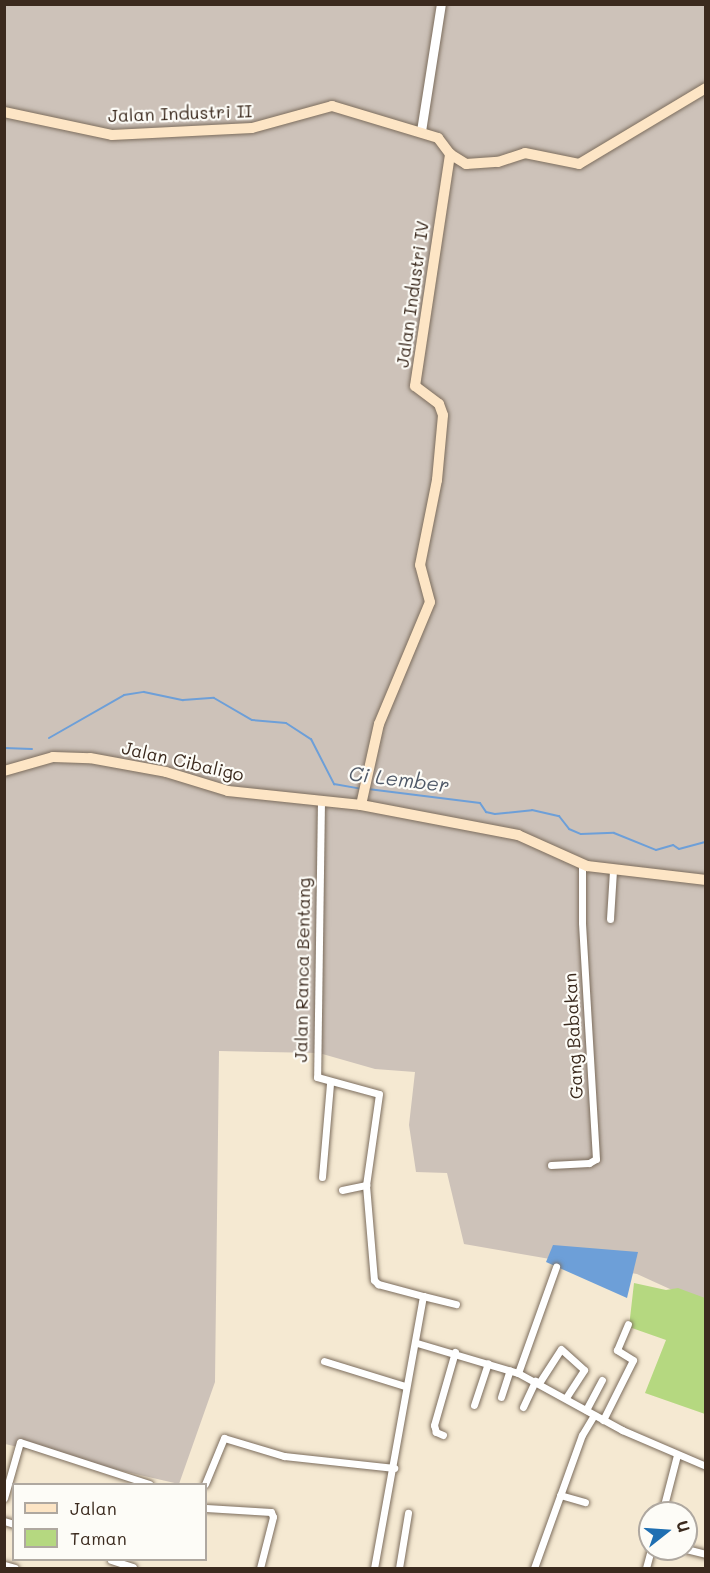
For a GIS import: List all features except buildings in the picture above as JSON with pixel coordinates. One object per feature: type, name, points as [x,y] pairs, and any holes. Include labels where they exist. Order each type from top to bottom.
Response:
[{"type":"main road","points":[[450,154],[466,164],[498,162],[525,153],[579,164],[705,88]]},
{"type":"main road","name":"Jalan Industri II","points":[[4,112],[112,135],[252,128],[332,106],[422,131],[438,138],[450,154]]},
{"type":"main road","name":"Jalan Industri IV","points":[[361,805],[393,685],[430,602],[420,565],[437,480],[443,415],[439,404],[415,386],[450,154]]},
{"type":"main road","name":"Jalan Cibaligo","points":[[4,771],[53,757],[90,758],[166,772],[228,791],[361,805],[518,835],[582,864],[613,870],[705,880]]},
{"type":"street","points":[[422,131],[441,4]]},
{"type":"street","name":"Jalan Ranca Bentang","points":[[321,800],[315,1046],[317,1077],[330,1083]]},
{"type":"street","name":"Gang Babakan","points":[[551,1165],[589,1163],[596,1159],[582,922],[582,864]]},
{"type":"street","points":[[610,919],[613,870]]},
{"type":"street","points":[[322,1177],[330,1083],[379,1094],[366,1185],[374,1280],[456,1304]]},
{"type":"street","points":[[342,1190],[366,1185]]},
{"type":"street","points":[[518,1373],[556,1267]]},
{"type":"street","points":[[374,1569],[394,1468],[405,1386],[417,1343],[423,1296]]},
{"type":"street","points":[[603,1420],[633,1360],[617,1350],[628,1324]]},
{"type":"street","points":[[417,1343],[455,1352],[518,1373],[603,1420],[705,1466]]},
{"type":"street","points":[[523,1407],[537,1382],[561,1349],[584,1370],[566,1398]]},
{"type":"street","points":[[443,1435],[436,1432],[434,1425],[455,1352]]},
{"type":"street","points":[[324,1361],[405,1386]]},
{"type":"street","points":[[474,1405],[488,1363]]},
{"type":"street","points":[[501,1397],[510,1370]]},
{"type":"street","points":[[586,1410],[603,1380]]},
{"type":"street","points":[[534,1569],[582,1435],[594,1415]]},
{"type":"street","points":[[206,1483],[224,1438],[284,1456],[394,1468]]},
{"type":"street","points":[[4,1498],[20,1442],[143,1483]]},
{"type":"street","points":[[665,1501],[677,1455]]},
{"type":"street","points":[[560,1495],[585,1502]]},
{"type":"street","points":[[207,1508],[271,1512],[273,1517],[260,1569]]},
{"type":"street","points":[[399,1569],[408,1513]]},
{"type":"street","points":[[114,1561],[133,1567]]},
{"type":"street","points":[[4,1565],[15,1569]]},
{"type":"shaded area","points":[[5,5],[705,5],[705,1305],[637,1274],[464,1244],[447,1173],[416,1172],[409,1125],[415,1072],[375,1069],[319,1053],[219,1051],[215,1382],[179,1483],[5,1444]]},
{"type":"green space","points":[[634,1283],[666,1290],[678,1288],[705,1298],[705,1414],[645,1393],[666,1340],[629,1327]]},
{"type":"water","points":[[553,1245],[638,1252],[627,1298],[546,1262]]},
{"type":"waterway","name":"Ci Lember","points":[[49,738],[124,695],[144,692],[183,700],[214,698],[252,720],[286,723],[311,739],[334,784],[362,789]]},
{"type":"waterway","name":"Ci Lember","points":[[4,748],[32,749]]},
{"type":"waterway","name":"Ci Lember","points":[[368,789],[480,803],[486,812],[495,814],[532,810],[559,816],[569,829],[581,834],[614,833],[656,850],[673,845],[679,849],[706,842]]}]
